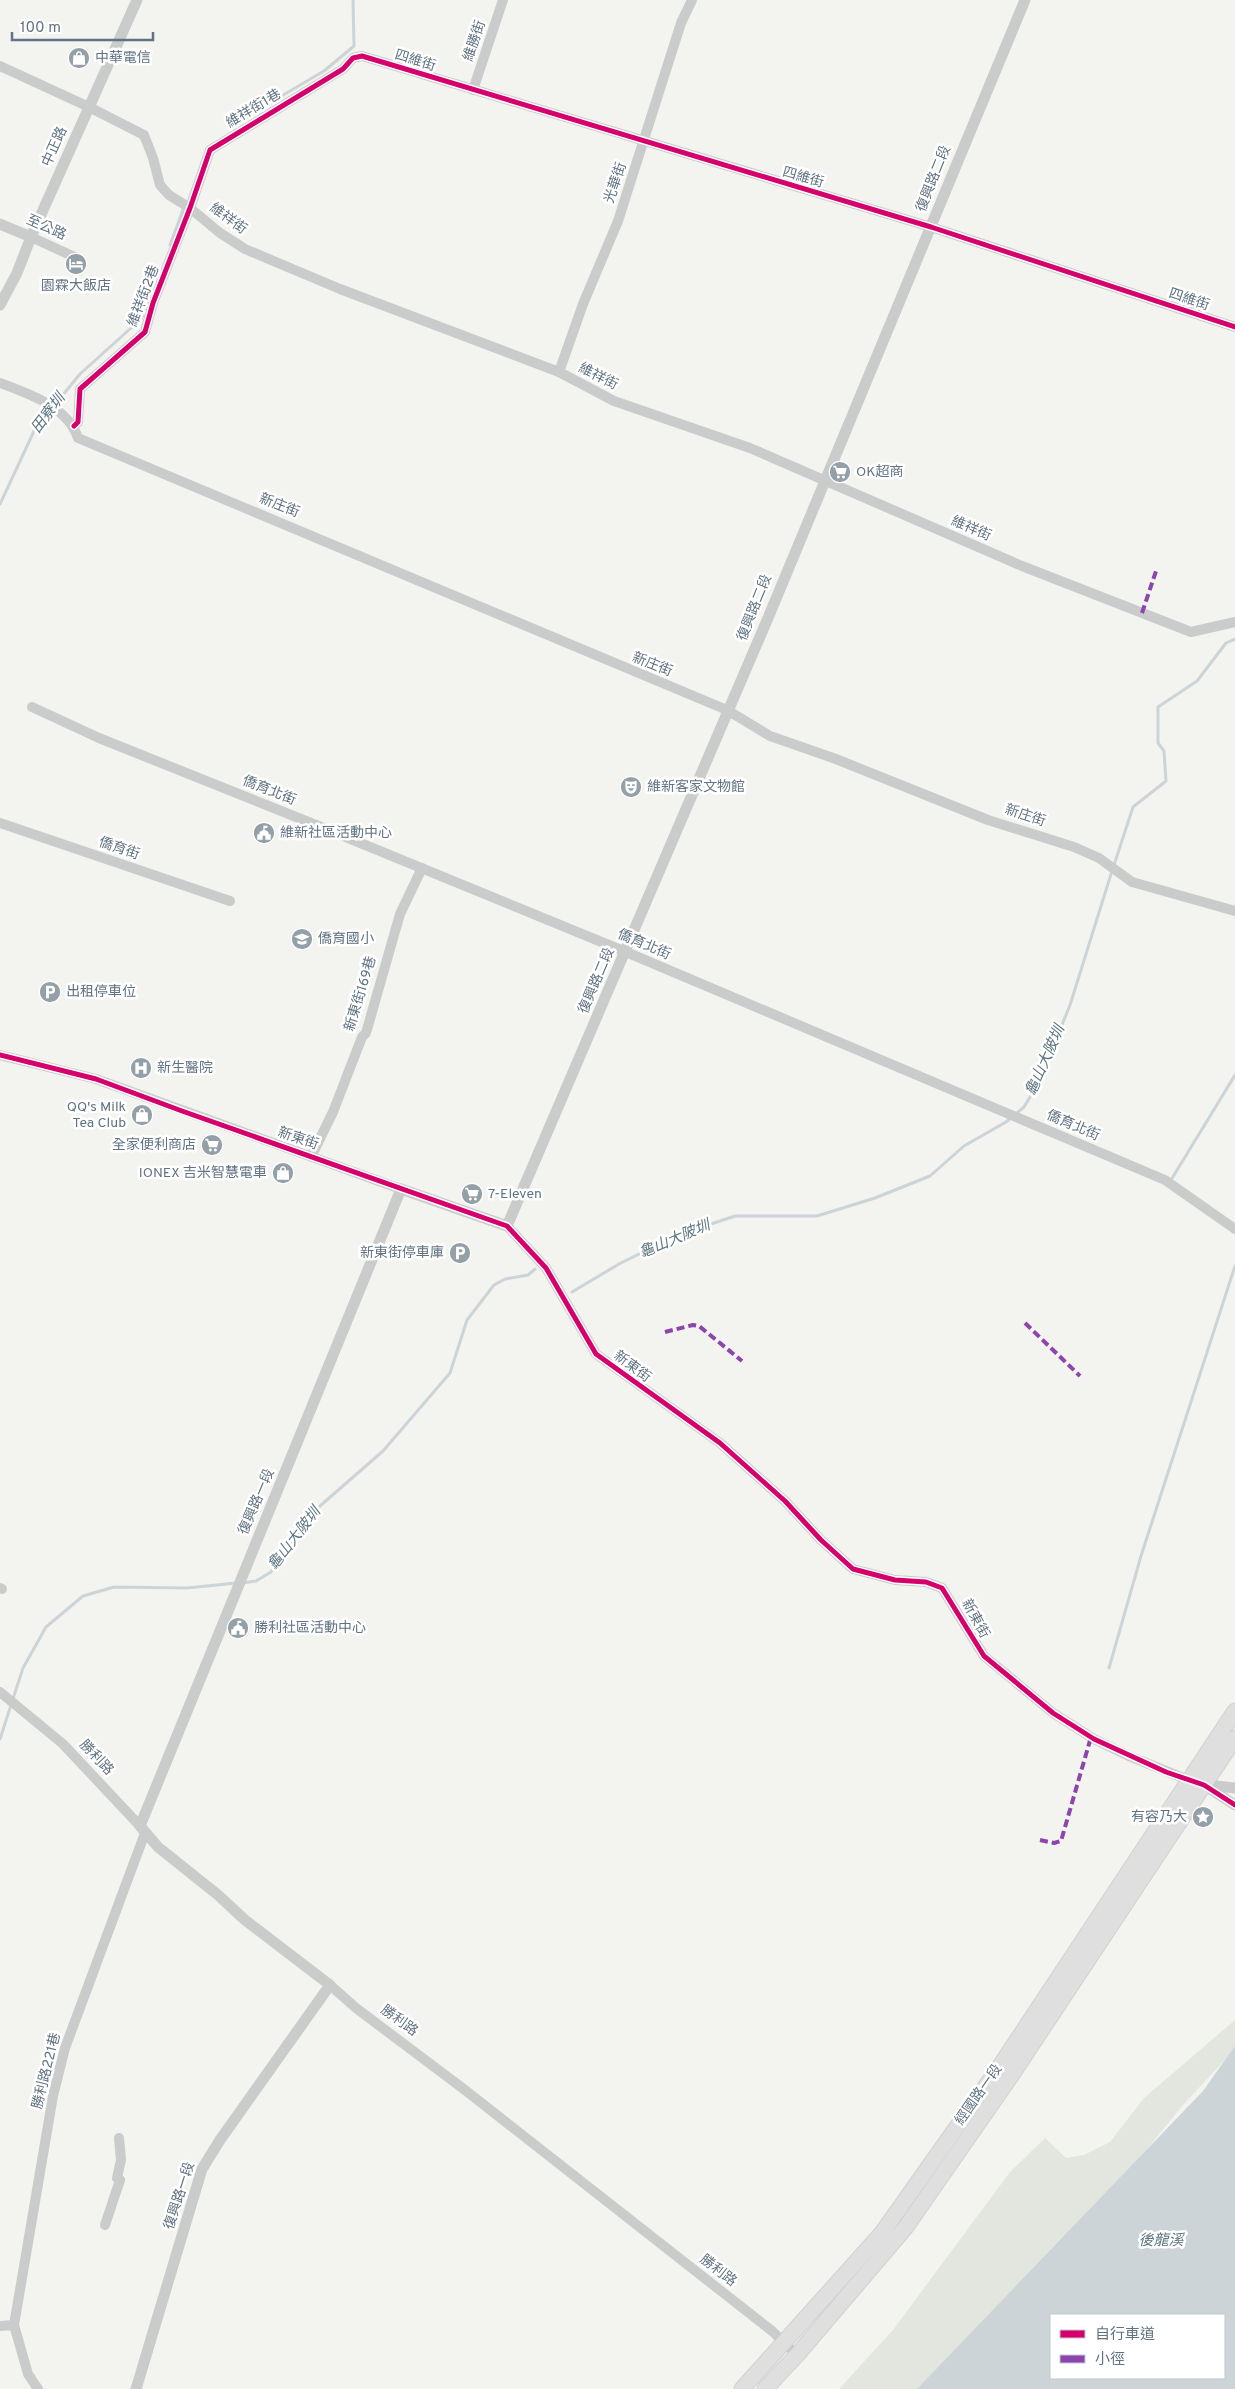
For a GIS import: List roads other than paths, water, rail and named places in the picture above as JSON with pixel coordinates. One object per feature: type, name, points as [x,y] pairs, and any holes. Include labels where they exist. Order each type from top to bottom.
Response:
[{"type":"main road","name":"經國路一段","points":[[742,2389],[882,2233],[998,2068],[1235,1711]]},
{"type":"main road","name":"經國路一段","points":[[765,2389],[797,2355],[906,2228],[1011,2076],[1235,1738]]},
{"type":"street","name":"中正路","points":[[0,305],[17,273],[31,237],[137,0]]},
{"type":"street","name":"維勝街","points":[[473,90],[504,0]]},
{"type":"street","name":"光華街","points":[[559,372],[618,221],[645,142],[681,23],[692,0]]},
{"type":"street","name":"復興路二段","points":[[507,1226],[768,618],[1025,0]]},
{"type":"street","name":"四維街","points":[[362,56],[931,227],[1235,328]]},
{"type":"street","name":"維祥街1巷","points":[[190,208],[210,150],[343,69],[354,58],[362,56]]},
{"type":"street","name":"維祥街","points":[[0,66],[89,106],[144,135],[153,158],[160,185],[169,195],[190,208],[245,249],[340,289],[559,372],[614,401],[750,448],[1022,566],[1191,632],[1235,622]]},
{"type":"street","name":"維祥街2巷","points":[[72,424],[78,422],[80,389],[145,332],[152,303],[190,208]]},
{"type":"street","name":"至公路","points":[[0,224],[79,259]]},
{"type":"street","name":"新庄街","points":[[0,383],[39,398],[72,424],[78,438],[727,710],[770,736],[836,759],[988,820],[1074,847],[1099,858],[1132,882],[1235,911]]},
{"type":"street","name":"僑育北街","points":[[32,707],[98,738],[626,952],[1165,1180],[1235,1229]]},
{"type":"street","name":"僑育街","points":[[0,824],[230,901]]},
{"type":"street","name":"新東街169巷","points":[[312,1156],[334,1112],[362,1037],[366,1033],[400,914],[422,868]]},
{"type":"street","name":"新東街","points":[[0,1055],[96,1079],[507,1226],[546,1268],[596,1354],[720,1443],[785,1501],[821,1540],[853,1569],[895,1580],[926,1582],[942,1588],[970,1638],[984,1656],[1053,1713],[1111,1748],[1189,1781],[1204,1785]]},
{"type":"street","name":"復興路一段","points":[[142,1830],[401,1189]]},
{"type":"street","name":"勝利路","points":[[0,1692],[63,1744],[158,1847],[218,1895],[245,1920],[330,1985],[356,2008],[457,2084],[785,2343],[797,2355]]},
{"type":"street","points":[[1204,1785],[1235,1788]]},
{"type":"street","points":[[1204,1785],[1235,1805]]},
{"type":"street","name":"勝利路221巷","points":[[14,2325],[53,2096],[65,2048],[142,1830]]},
{"type":"street","name":"復興路一段","points":[[136,2389],[202,2170],[220,2140],[330,1985]]},
{"type":"street","points":[[104,2226],[120,2180],[117,2178],[121,2160],[119,2138]]},
{"type":"street","points":[[0,2326],[14,2325],[28,2374],[38,2389]]},
{"type":"water","name":"後龍溪","points":[[1235,2046],[1235,2389],[917,2389],[1203,2091]]},
{"type":"waterway","name":"田寮圳","points":[[273,101],[324,71],[354,46],[353,0]]},
{"type":"waterway","name":"田寮圳","points":[[170,245],[184,207]]},
{"type":"waterway","name":"田寮圳","points":[[0,504],[35,429],[80,374],[141,319],[149,302]]},
{"type":"waterway","name":"龜山大陂圳","points":[[1114,865],[1133,807],[1166,781],[1164,751],[1158,743],[1158,707],[1197,681],[1226,643],[1235,639]]},
{"type":"waterway","name":"龜山大陂圳","points":[[572,1292],[619,1264],[675,1236],[735,1216],[817,1216],[875,1198],[930,1176],[964,1146],[1006,1122],[1024,1107],[1039,1082],[1070,1005],[1112,871]]},
{"type":"waterway","points":[[1171,1180],[1235,1075]]},
{"type":"waterway","points":[[1109,1668],[1141,1556],[1235,1266]]},
{"type":"waterway","name":"龜山大陂圳","points":[[242,1583],[256,1581],[271,1572],[320,1506],[383,1451],[450,1373],[467,1320],[494,1285],[505,1279],[528,1275],[535,1269]]},
{"type":"waterway","name":"龜山大陂圳","points":[[0,1739],[23,1668],[46,1627],[83,1596],[114,1587],[187,1588],[236,1583]]},
{"type":"place","name":"中華電信","points":[[79,58]]},
{"type":"place","name":"園霖大飯店","points":[[76,264]]},
{"type":"place","name":"OK超商","points":[[840,472]]},
{"type":"place","name":"維新客家文物館","points":[[631,787]]},
{"type":"place","name":"維新社區活動中心","points":[[264,833]]},
{"type":"place","name":"僑育國小","points":[[302,939]]},
{"type":"place","name":"出租停車位","points":[[50,992]]},
{"type":"place","name":"新生醫院","points":[[141,1068]]},
{"type":"place","name":"QQ's Milk Tea Club","points":[[142,1115]]},
{"type":"place","name":"全家便利商店","points":[[212,1145]]},
{"type":"place","name":"IONEX 吉米智慧電車","points":[[283,1173]]},
{"type":"place","name":"7-Eleven","points":[[472,1194]]},
{"type":"place","name":"新東街停車庫","points":[[460,1253]]},
{"type":"place","name":"勝利社區活動中心","points":[[238,1628]]},
{"type":"place","name":"有容乃大","points":[[1203,1817]]}]
